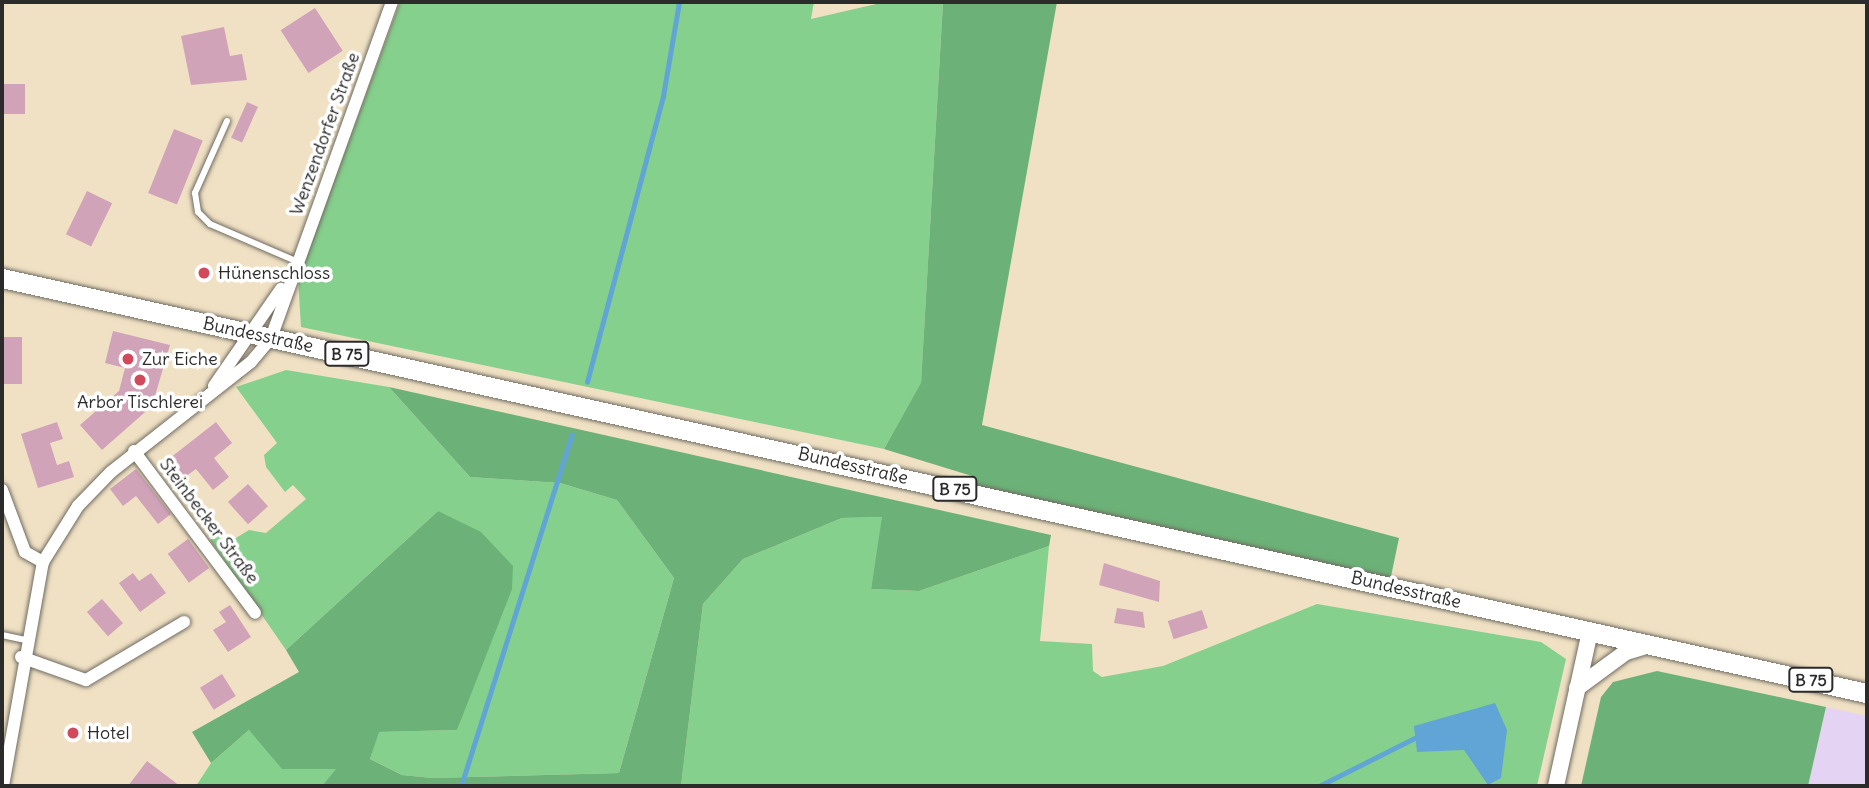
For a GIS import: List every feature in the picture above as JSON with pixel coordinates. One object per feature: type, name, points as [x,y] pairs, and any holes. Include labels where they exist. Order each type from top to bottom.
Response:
[{"type":"main road","name":"Bundesstraße","points":[[2,278],[1867,693]]},
{"type":"street","name":"Wenzendorfer Straße","points":[[271,338],[290,277],[392,2]]},
{"type":"street","name":"Wenzendorfer Straße","points":[[251,333],[290,277]]},
{"type":"street","name":"Steinbecker Straße","points":[[214,387],[251,333]]},
{"type":"street","name":"Steinbecker Straße","points":[[3,786],[25,640],[43,562],[78,506],[134,451],[214,387],[251,362],[271,338]]},
{"type":"street","name":"Steinbecker Straße","points":[[134,451],[255,613]]},
{"type":"street","points":[[2,490],[24,552],[43,562]]},
{"type":"street","points":[[22,657],[86,680],[184,622]]},
{"type":"street","points":[[1556,786],[1590,631]]},
{"type":"street","points":[[1577,688],[1608,663],[1651,644]]},
{"type":"lane","points":[[226,121],[195,193],[198,212],[210,224],[296,261]]},
{"type":"lane","points":[[2,635],[25,640]]},
{"type":"shaded area","points":[[1826,707],[1867,716],[1867,786],[1808,786]]},
{"type":"green space","points":[[400,2],[814,2],[811,19],[885,2],[943,2],[921,384],[884,449],[301,327],[298,279]]},
{"type":"green space","points":[[943,2],[1057,2],[982,425],[1399,538],[1389,586],[969,492],[972,476],[884,449],[921,383]]},
{"type":"green space","points":[[286,370],[389,387],[470,477],[560,483],[617,500],[674,578],[619,773],[433,778],[402,775],[370,759],[378,732],[457,730],[479,664],[438,511],[286,650],[210,540],[218,535],[226,544],[249,530],[266,533],[306,499],[293,485],[285,492],[266,467],[264,455],[277,443],[236,387]]},
{"type":"green space","points":[[389,387],[1051,535],[1049,546],[919,591],[871,589],[882,517],[842,518],[743,559],[703,604],[681,786],[322,786],[336,769],[282,769],[249,730],[211,763],[192,732],[299,672],[286,650],[438,511],[481,532],[513,566],[512,589],[457,730],[379,732],[370,759],[402,775],[433,778],[619,773],[674,578],[617,500],[560,483],[470,477]]},
{"type":"green space","points":[[883,517],[871,589],[919,591],[1049,546],[1040,641],[1092,644],[1093,671],[1102,677],[1163,666],[1317,604],[1541,642],[1566,659],[1537,786],[681,786],[703,604],[743,559],[842,518]]},
{"type":"green space","points":[[1657,671],[1826,707],[1808,786],[1581,786],[1601,697],[1613,682]]},
{"type":"green space","points":[[249,730],[337,769],[322,786],[196,786],[211,763]]},
{"type":"water","points":[[1495,703],[1507,730],[1501,778],[1488,785],[1464,750],[1417,752],[1414,726]]},
{"type":"building","points":[[315,8],[343,51],[308,73],[281,30]]},
{"type":"building","points":[[224,27],[230,56],[242,54],[247,80],[191,85],[181,36]]},
{"type":"building","points":[[2,84],[25,84],[25,114],[2,114]]},
{"type":"building","points":[[247,102],[258,107],[242,143],[231,138]]},
{"type":"building","points":[[174,129],[203,141],[177,205],[148,193]]},
{"type":"building","points":[[87,191],[112,203],[91,246],[66,234]]},
{"type":"building","name":"Arbor Tischlerei","points":[[113,331],[170,345],[152,406],[102,450],[80,425],[119,391],[125,368],[105,363]]},
{"type":"building","points":[[2,337],[22,337],[22,384],[2,384]]},
{"type":"building","points":[[57,422],[63,439],[50,443],[57,465],[69,461],[74,477],[38,488],[21,434]]},
{"type":"building","points":[[216,422],[232,443],[214,458],[229,477],[213,490],[196,469],[185,477],[170,458]]},
{"type":"building","points":[[136,469],[171,514],[158,524],[136,496],[123,506],[110,489]]},
{"type":"building","points":[[248,484],[268,506],[248,524],[228,502]]},
{"type":"building","points":[[188,539],[209,568],[189,583],[168,554]]},
{"type":"building","points":[[1104,563],[1160,581],[1159,602],[1099,585]]},
{"type":"building","points":[[133,573],[139,581],[151,573],[166,593],[140,612],[119,583]]},
{"type":"building","points":[[102,599],[123,623],[108,636],[87,612]]},
{"type":"building","points":[[230,605],[251,637],[228,652],[213,630],[226,622],[219,612]]},
{"type":"building","points":[[1117,608],[1143,612],[1145,628],[1114,623]]},
{"type":"building","points":[[1202,610],[1208,628],[1174,639],[1168,621]]},
{"type":"building","points":[[222,674],[236,696],[214,710],[200,688]]},
{"type":"building","points":[[147,761],[180,786],[128,786]]},
{"type":"waterway","points":[[587,382],[663,96],[679,2]]},
{"type":"waterway","points":[[461,786],[572,435]]},
{"type":"waterway","points":[[1319,786],[1415,738]]},
{"type":"place","name":"Hünenschloss","points":[[204,273]]},
{"type":"place","name":"Zur Eiche","points":[[128,359]]},
{"type":"place","name":"Arbor Tischlerei","points":[[140,380]]},
{"type":"place","name":"Hotel","points":[[73,733]]}]
